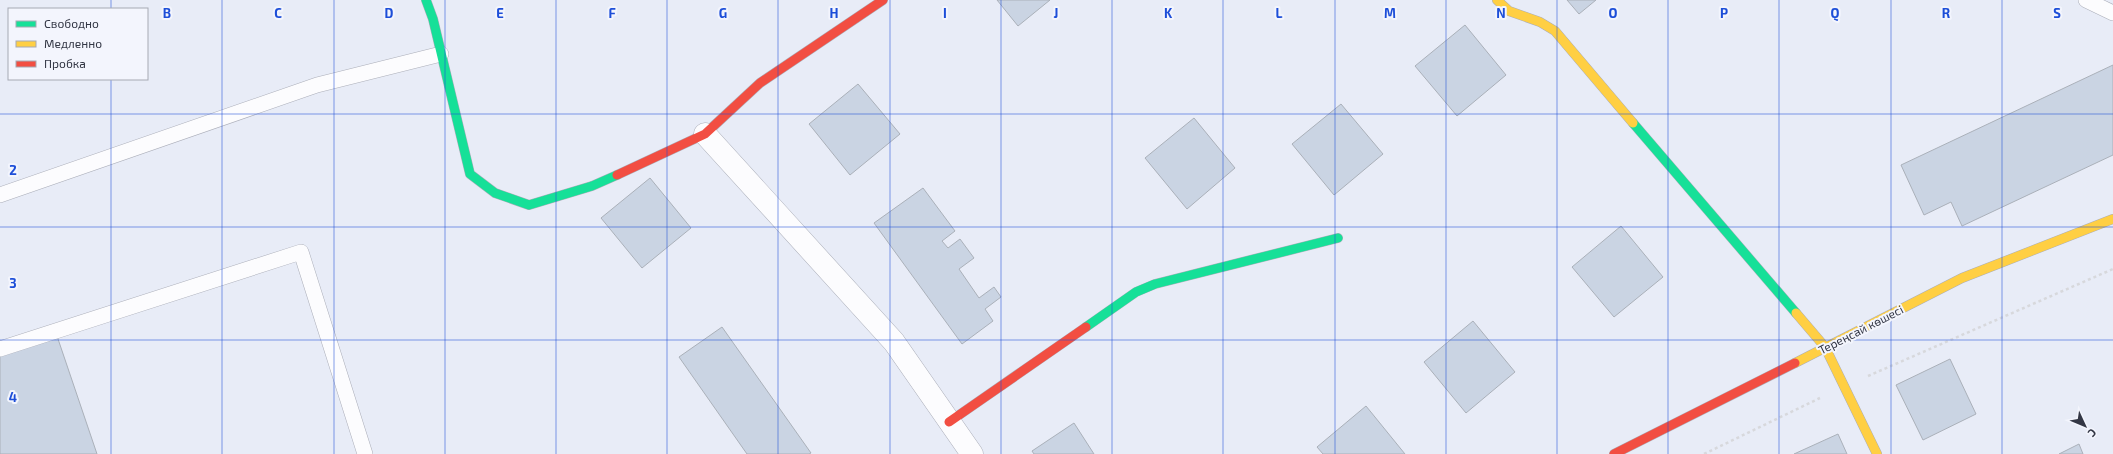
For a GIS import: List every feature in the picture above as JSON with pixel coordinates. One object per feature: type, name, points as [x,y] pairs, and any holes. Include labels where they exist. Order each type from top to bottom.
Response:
[{"type":"street","points":[[426,0],[433,19],[442,54],[470,174],[495,193],[529,205],[592,186],[705,134],[760,83],[883,0]]},
{"type":"street","points":[[1497,0],[1509,11],[1540,22],[1556,31],[1825,347],[1843,387],[1877,454]]},
{"type":"street","points":[[705,134],[894,342],[949,422],[965,452]]},
{"type":"street","name":"Тереңсай көшесі","points":[[1614,454],[1962,278],[2113,219]]},
{"type":"street","points":[[949,422],[1136,292],[1155,284],[1338,238]]},
{"type":"lane","points":[[2086,0],[2113,13]]},
{"type":"lane","points":[[0,195],[318,85],[442,54]]},
{"type":"lane","points":[[0,349],[301,252],[366,454]]},
{"type":"path","points":[[1704,454],[1843,387],[2113,269]]},
{"type":"building","points":[[997,0],[1050,0],[1018,26]]},
{"type":"building","points":[[1567,0],[1596,0],[1579,14]]},
{"type":"building","points":[[1465,25],[1506,75],[1457,116],[1415,66]]},
{"type":"building","points":[[2113,65],[2113,155],[1962,226],[1951,202],[1924,215],[1901,165]]},
{"type":"building","points":[[858,84],[900,134],[850,175],[809,124]]},
{"type":"building","points":[[1341,104],[1383,154],[1334,195],[1292,144]]},
{"type":"building","points":[[1194,118],[1235,168],[1187,209],[1145,158]]},
{"type":"building","points":[[650,178],[691,228],[642,268],[601,218]]},
{"type":"building","points":[[923,188],[955,231],[942,241],[948,248],[960,239],[974,258],[959,269],[979,298],[994,287],[1001,297],[985,309],[993,321],[962,344],[874,223]]},
{"type":"building","points":[[1621,226],[1663,277],[1614,317],[1572,267]]},
{"type":"building","points":[[1473,321],[1515,372],[1466,413],[1424,362]]},
{"type":"building","points":[[722,327],[811,453],[747,454],[679,357]]},
{"type":"building","points":[[57,336],[97,454],[0,454],[0,355]]},
{"type":"building","points":[[1950,359],[1976,414],[1923,440],[1896,385]]},
{"type":"building","points":[[1366,406],[1405,454],[1323,454],[1317,447]]},
{"type":"building","points":[[1074,423],[1094,454],[1034,454],[1032,451]]},
{"type":"building","points":[[1838,434],[1847,454],[1794,454]]},
{"type":"building","points":[[2079,444],[2083,454],[2059,454]]},
{"type":"traffic: fast","points":[[426,0],[433,19],[470,174],[495,193],[529,205],[592,186],[617,175]]},
{"type":"traffic: fast","points":[[1633,123],[1796,313]]},
{"type":"traffic: fast","points":[[1086,327],[1136,292],[1155,284],[1338,238]]},
{"type":"traffic: slow","points":[[1497,0],[1509,11],[1540,22],[1555,31],[1633,123]]},
{"type":"traffic: slow","points":[[1795,363],[1962,278],[2113,219]]},
{"type":"traffic: slow","points":[[1796,313],[1825,347],[1877,454]]},
{"type":"traffic: jam","points":[[617,175],[705,134],[760,83],[883,0]]},
{"type":"traffic: jam","points":[[949,422],[1086,327]]},
{"type":"traffic: jam","points":[[1614,454],[1795,363]]}]
